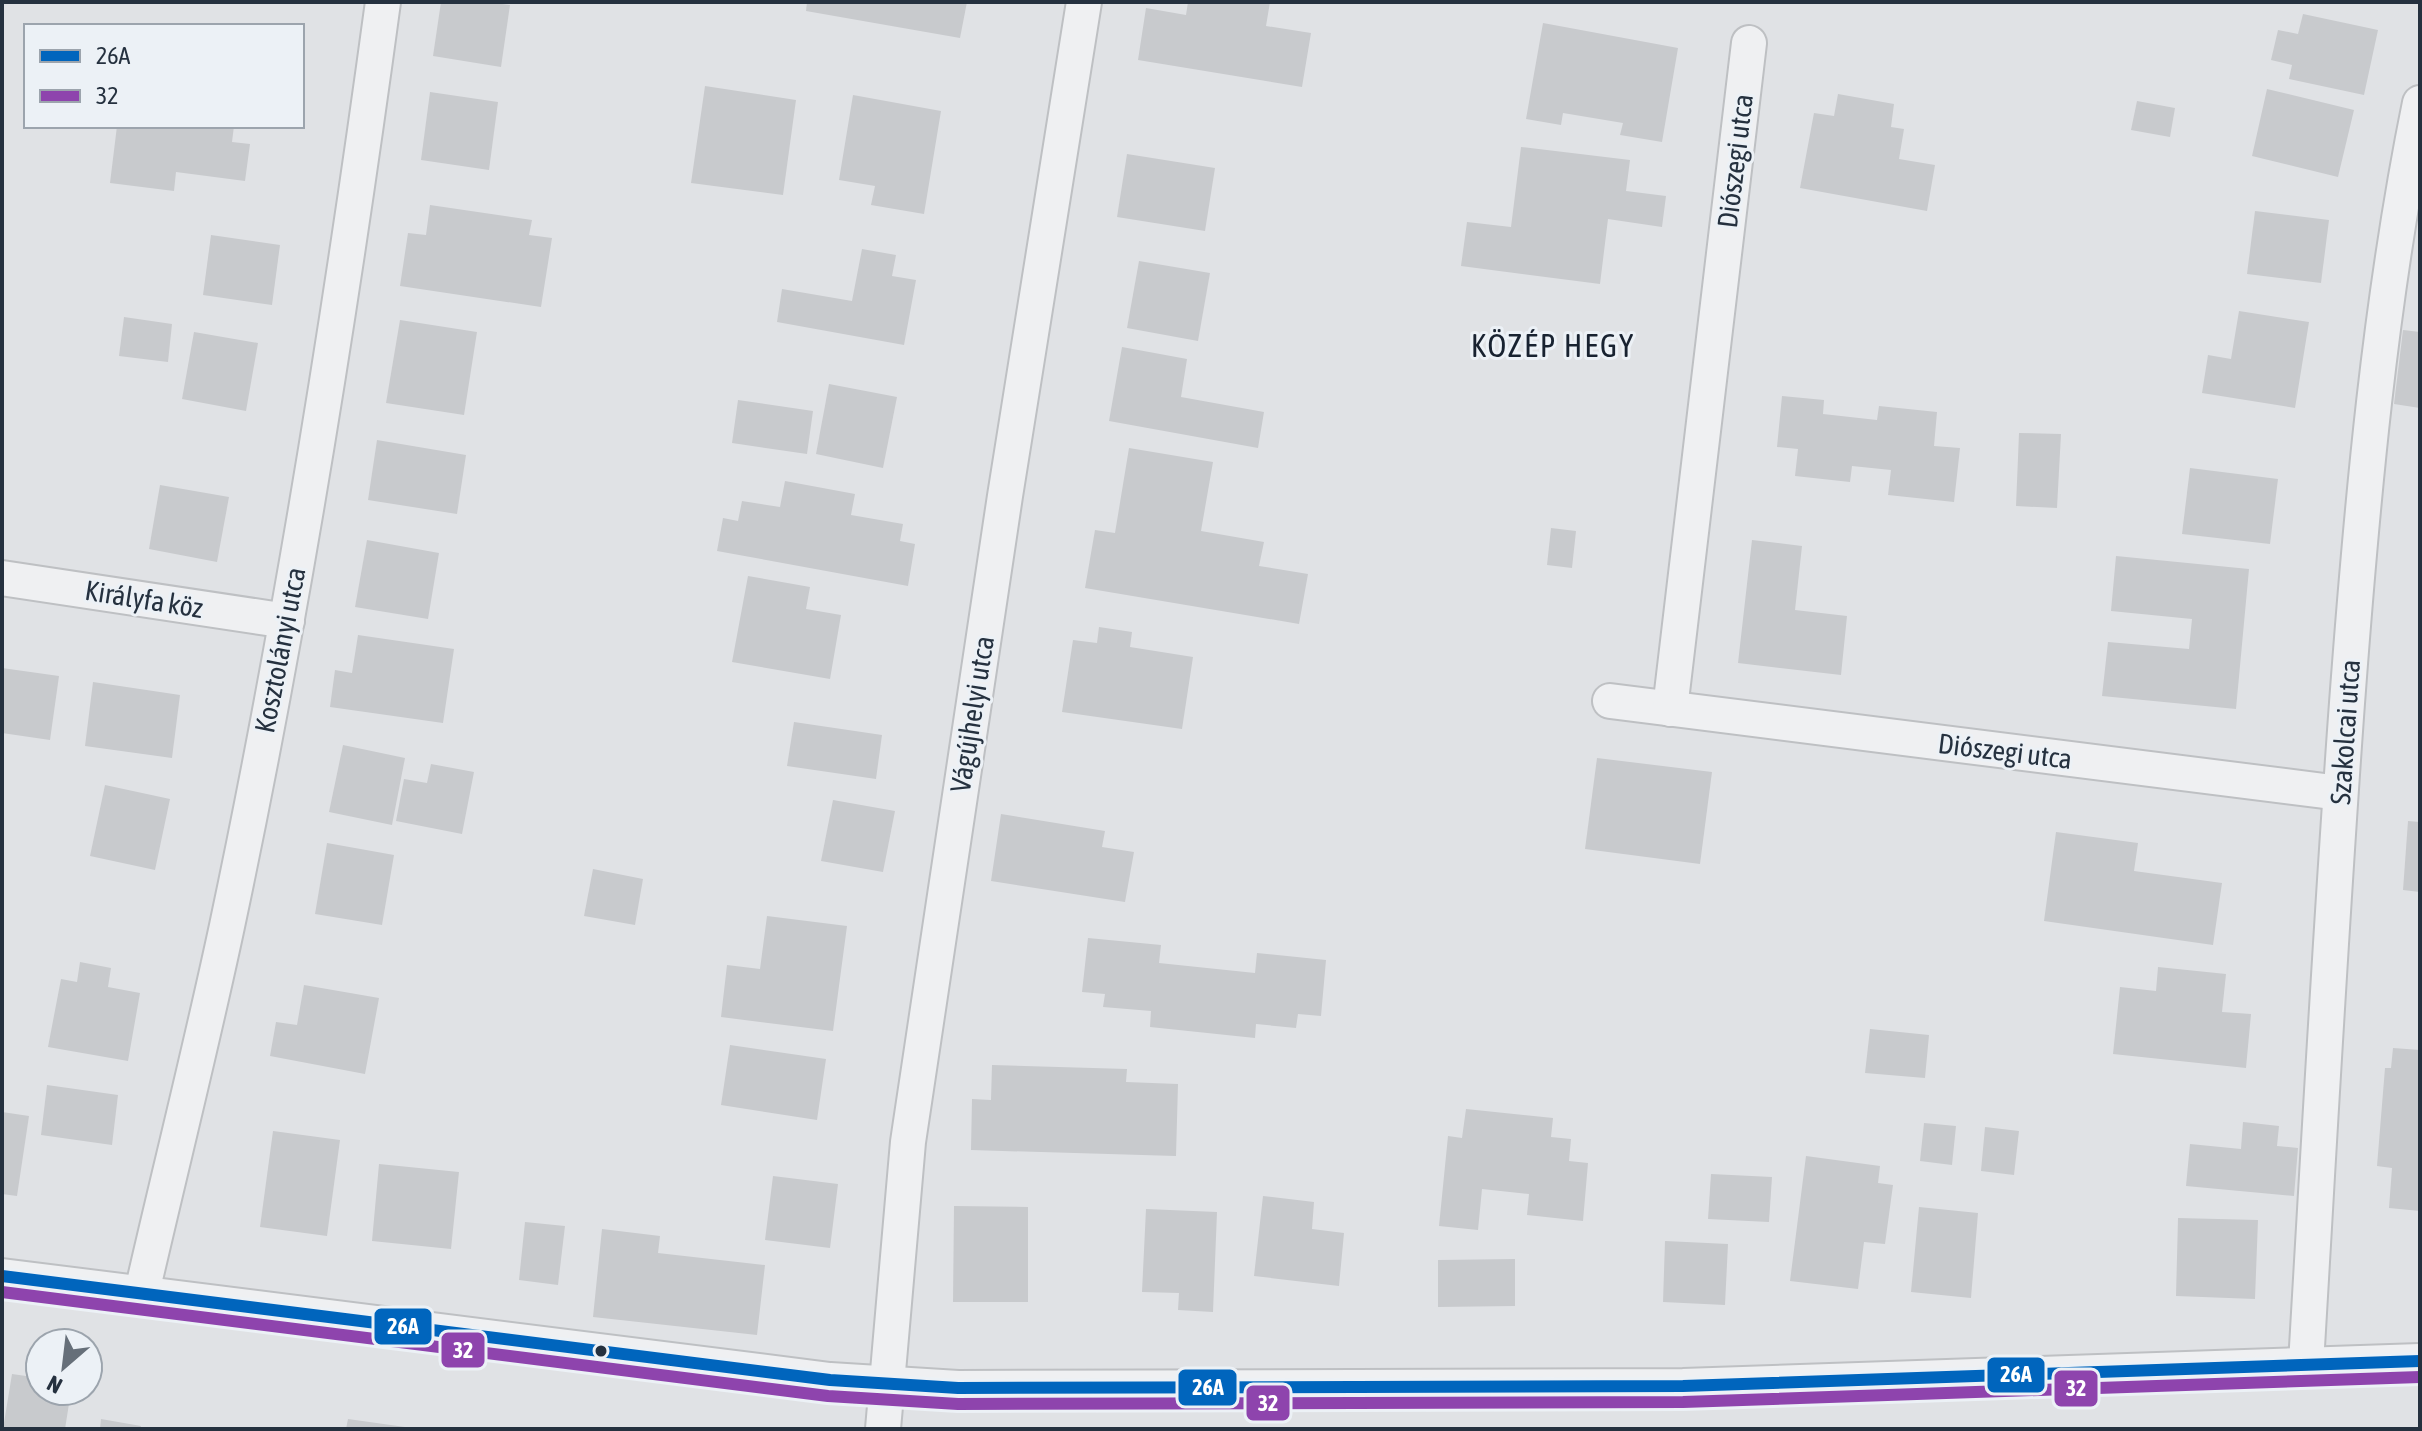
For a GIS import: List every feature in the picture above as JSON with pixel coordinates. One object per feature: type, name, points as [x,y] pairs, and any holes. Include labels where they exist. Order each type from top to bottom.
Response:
[{"type":"street","name":"Kosztolányi utca","points":[[142,1292],[227,926],[287,621],[341,301],[383,2]]},
{"type":"street","name":"Vágújhelyi utca","points":[[883,1429],[908,1142],[1007,481],[1084,2]]},
{"type":"street","name":"Diószegi utca","points":[[1670,709],[1749,43]]},
{"type":"street","name":"Szakolcai utca","points":[[2306,1364],[2340,793],[2363,506],[2384,312],[2420,103]]},
{"type":"street","name":"Királyfa köz","points":[[2,578],[287,621]]},
{"type":"street","name":"Diószegi utca","points":[[1610,701],[2340,793]]},
{"type":"street","points":[[2,1276],[546,1345],[888,1385],[958,1388],[1683,1386],[2420,1361]]},
{"type":"building","points":[[441,2],[510,5],[501,67],[433,56]]},
{"type":"building","points":[[807,2],[967,2],[960,38],[806,11]]},
{"type":"building","points":[[1188,2],[1270,2],[1266,26],[1311,33],[1302,87],[1138,60],[1146,8],[1186,15]]},
{"type":"building","points":[[2303,14],[2378,30],[2364,95],[2289,79],[2292,65],[2271,60],[2278,30],[2298,34]]},
{"type":"building","points":[[1543,23],[1678,48],[1662,142],[1620,135],[1623,123],[1563,113],[1561,125],[1526,119]]},
{"type":"building","points":[[705,86],[796,100],[783,195],[691,183]]},
{"type":"building","points":[[2267,89],[2354,110],[2338,177],[2252,156]]},
{"type":"building","points":[[430,92],[498,102],[489,170],[421,160]]},
{"type":"building","points":[[1838,94],[1894,104],[1891,127],[1904,129],[1899,159],[1935,165],[1927,211],[1800,188],[1814,113],[1834,116]]},
{"type":"building","points":[[853,95],[941,111],[924,214],[871,205],[875,186],[839,180]]},
{"type":"building","points":[[2137,101],[2175,108],[2170,137],[2131,130]]},
{"type":"building","points":[[117,128],[234,128],[232,142],[250,144],[245,181],[176,172],[174,191],[110,183]]},
{"type":"building","points":[[1521,147],[1630,160],[1626,191],[1666,196],[1662,227],[1608,219],[1600,284],[1461,266],[1467,222],[1511,227]]},
{"type":"building","points":[[1127,154],[1215,168],[1205,231],[1117,217]]},
{"type":"building","points":[[430,205],[532,220],[529,235],[552,238],[541,307],[400,286],[408,233],[426,235]]},
{"type":"building","points":[[2255,211],[2329,220],[2321,283],[2247,274]]},
{"type":"building","points":[[211,235],[280,245],[272,305],[203,295]]},
{"type":"building","points":[[862,249],[896,255],[892,276],[916,280],[904,345],[777,322],[782,289],[852,301]]},
{"type":"building","points":[[1139,261],[1210,273],[1198,341],[1127,328]]},
{"type":"building","points":[[2239,311],[2309,322],[2295,408],[2202,393],[2208,355],[2231,359]]},
{"type":"building","points":[[124,317],[172,324],[168,362],[119,356]]},
{"type":"building","points":[[400,320],[477,332],[464,415],[386,403]]},
{"type":"building","points":[[2403,330],[2420,332],[2420,408],[2394,404]]},
{"type":"building","points":[[194,332],[258,343],[246,411],[182,399]]},
{"type":"building","points":[[1122,347],[1187,359],[1181,397],[1264,412],[1258,448],[1109,421]]},
{"type":"building","points":[[829,384],[897,397],[883,468],[816,454]]},
{"type":"building","points":[[1782,396],[1824,400],[1823,414],[1877,420],[1879,406],[1937,412],[1934,446],[1960,448],[1954,502],[1888,495],[1891,470],[1852,466],[1850,482],[1795,476],[1798,449],[1777,447]]},
{"type":"building","points":[[738,400],[813,411],[807,454],[732,443]]},
{"type":"building","points":[[2019,433],[2061,434],[2057,508],[2016,506]]},
{"type":"building","points":[[377,440],[466,455],[457,514],[368,500]]},
{"type":"building","points":[[1129,448],[1213,462],[1201,531],[1264,542],[1259,566],[1308,574],[1299,624],[1085,588],[1095,530],[1115,533]]},
{"type":"building","points":[[2190,468],[2278,479],[2270,544],[2182,534]]},
{"type":"building","points":[[785,481],[855,494],[851,515],[903,524],[900,541],[915,544],[908,586],[717,551],[723,518],[738,521],[742,501],[780,507]]},
{"type":"building","points":[[160,485],[229,497],[217,562],[149,549]]},
{"type":"building","points":[[1551,528],[1576,531],[1572,568],[1547,565]]},
{"type":"building","points":[[367,540],[439,553],[428,619],[355,607]]},
{"type":"building","points":[[1752,540],[1802,546],[1795,610],[1847,616],[1841,675],[1738,663]]},
{"type":"building","points":[[2116,556],[2249,569],[2236,709],[2102,696],[2108,642],[2189,649],[2192,619],[2111,611]]},
{"type":"building","points":[[748,576],[810,587],[806,609],[841,615],[830,679],[732,662]]},
{"type":"building","points":[[1099,627],[1132,632],[1130,647],[1193,657],[1182,729],[1062,712],[1073,640],[1097,643]]},
{"type":"building","points":[[358,635],[454,649],[443,723],[330,707],[335,670],[352,673]]},
{"type":"building","points":[[2,668],[59,676],[50,740],[2,733]]},
{"type":"building","points":[[93,682],[180,695],[172,758],[85,746]]},
{"type":"building","points":[[794,722],[882,735],[876,779],[787,766]]},
{"type":"building","points":[[343,745],[405,758],[392,825],[329,812]]},
{"type":"building","points":[[1597,758],[1712,772],[1700,864],[1585,849]]},
{"type":"building","points":[[431,764],[474,772],[462,834],[396,821],[404,779],[427,783]]},
{"type":"building","points":[[105,785],[170,799],[155,870],[90,856]]},
{"type":"building","points":[[833,800],[895,811],[883,872],[821,861]]},
{"type":"building","points":[[1001,814],[1105,831],[1102,847],[1134,852],[1125,902],[991,881]]},
{"type":"building","points":[[2408,821],[2420,822],[2420,892],[2403,890]]},
{"type":"building","points":[[2056,832],[2138,843],[2134,871],[2222,883],[2213,945],[2044,921]]},
{"type":"building","points":[[327,843],[394,855],[382,925],[315,914]]},
{"type":"building","points":[[593,869],[643,879],[635,925],[584,916]]},
{"type":"building","points":[[767,916],[847,926],[833,1031],[721,1017],[727,965],[760,969]]},
{"type":"building","points":[[1088,938],[1161,945],[1159,963],[1255,973],[1257,953],[1326,960],[1321,1016],[1298,1014],[1296,1028],[1256,1024],[1255,1038],[1150,1027],[1151,1011],[1103,1007],[1105,994],[1082,992]]},
{"type":"building","points":[[80,962],[111,968],[108,987],[140,993],[128,1061],[48,1047],[61,979],[77,982]]},
{"type":"building","points":[[2158,967],[2226,974],[2222,1012],[2251,1014],[2246,1068],[2113,1054],[2120,987],[2156,991]]},
{"type":"building","points":[[304,985],[379,998],[365,1074],[270,1056],[276,1022],[297,1025]]},
{"type":"building","points":[[1870,1029],[1929,1035],[1925,1078],[1865,1073]]},
{"type":"building","points":[[730,1045],[826,1059],[817,1120],[721,1105]]},
{"type":"building","points":[[2393,1048],[2420,1050],[2420,1211],[2389,1208],[2392,1168],[2377,1166],[2385,1068],[2391,1068]]},
{"type":"building","points":[[992,1065],[1127,1069],[1126,1082],[1178,1084],[1176,1156],[971,1150],[972,1099],[991,1100]]},
{"type":"building","points":[[47,1085],[118,1095],[112,1145],[41,1135]]},
{"type":"building","points":[[1466,1109],[1553,1118],[1551,1137],[1571,1139],[1569,1161],[1588,1163],[1583,1221],[1527,1215],[1529,1194],[1482,1189],[1478,1230],[1439,1226],[1448,1136],[1462,1138]]},
{"type":"building","points":[[2,1112],[29,1116],[17,1196],[2,1194]]},
{"type":"building","points":[[2243,1122],[2279,1126],[2277,1146],[2298,1148],[2294,1196],[2186,1186],[2190,1144],[2241,1149]]},
{"type":"building","points":[[1924,1123],[1956,1126],[1952,1165],[1920,1161]]},
{"type":"building","points":[[1985,1127],[2019,1131],[2014,1175],[1981,1171]]},
{"type":"building","points":[[273,1131],[340,1140],[327,1236],[260,1227]]},
{"type":"building","points":[[1806,1156],[1880,1166],[1878,1183],[1893,1185],[1885,1244],[1864,1242],[1858,1289],[1790,1281]]},
{"type":"building","points":[[379,1164],[459,1172],[451,1249],[372,1241]]},
{"type":"building","points":[[1711,1174],[1772,1177],[1769,1222],[1708,1219]]},
{"type":"building","points":[[773,1176],[838,1184],[830,1248],[765,1240]]},
{"type":"building","points":[[1263,1196],[1314,1202],[1312,1229],[1344,1233],[1339,1286],[1254,1276]]},
{"type":"building","points":[[954,1206],[1028,1207],[1028,1302],[953,1302]]},
{"type":"building","points":[[1919,1207],[1978,1213],[1971,1298],[1911,1292]]},
{"type":"building","points":[[1146,1209],[1217,1212],[1213,1312],[1178,1310],[1179,1293],[1142,1292]]},
{"type":"building","points":[[2178,1218],[2258,1220],[2255,1299],[2176,1296]]},
{"type":"building","points":[[525,1222],[565,1226],[558,1285],[519,1280]]},
{"type":"building","points":[[602,1229],[660,1236],[658,1253],[765,1265],[757,1335],[593,1317]]},
{"type":"building","points":[[1665,1241],[1728,1244],[1725,1305],[1663,1302]]},
{"type":"building","points":[[1515,1259],[1515,1306],[1438,1307],[1438,1260]]},
{"type":"building","points":[[12,1374],[24,1376],[24,1407],[68,1407],[65,1429],[3,1429]]},
{"type":"building","points":[[101,1419],[141,1426],[140,1429],[100,1429]]},
{"type":"building","points":[[348,1419],[405,1427],[405,1429],[346,1429]]},
{"type":"transit line","name":"26A","points":[[2,1276],[830,1380],[958,1388],[1683,1386],[2420,1361]]},
{"type":"transit line","name":"32","points":[[2,1292],[828,1396],[958,1404],[1683,1402],[2420,1377]]},
{"type":"district","name":"KÖZÉP HEGY","points":[[1553,345]]}]
